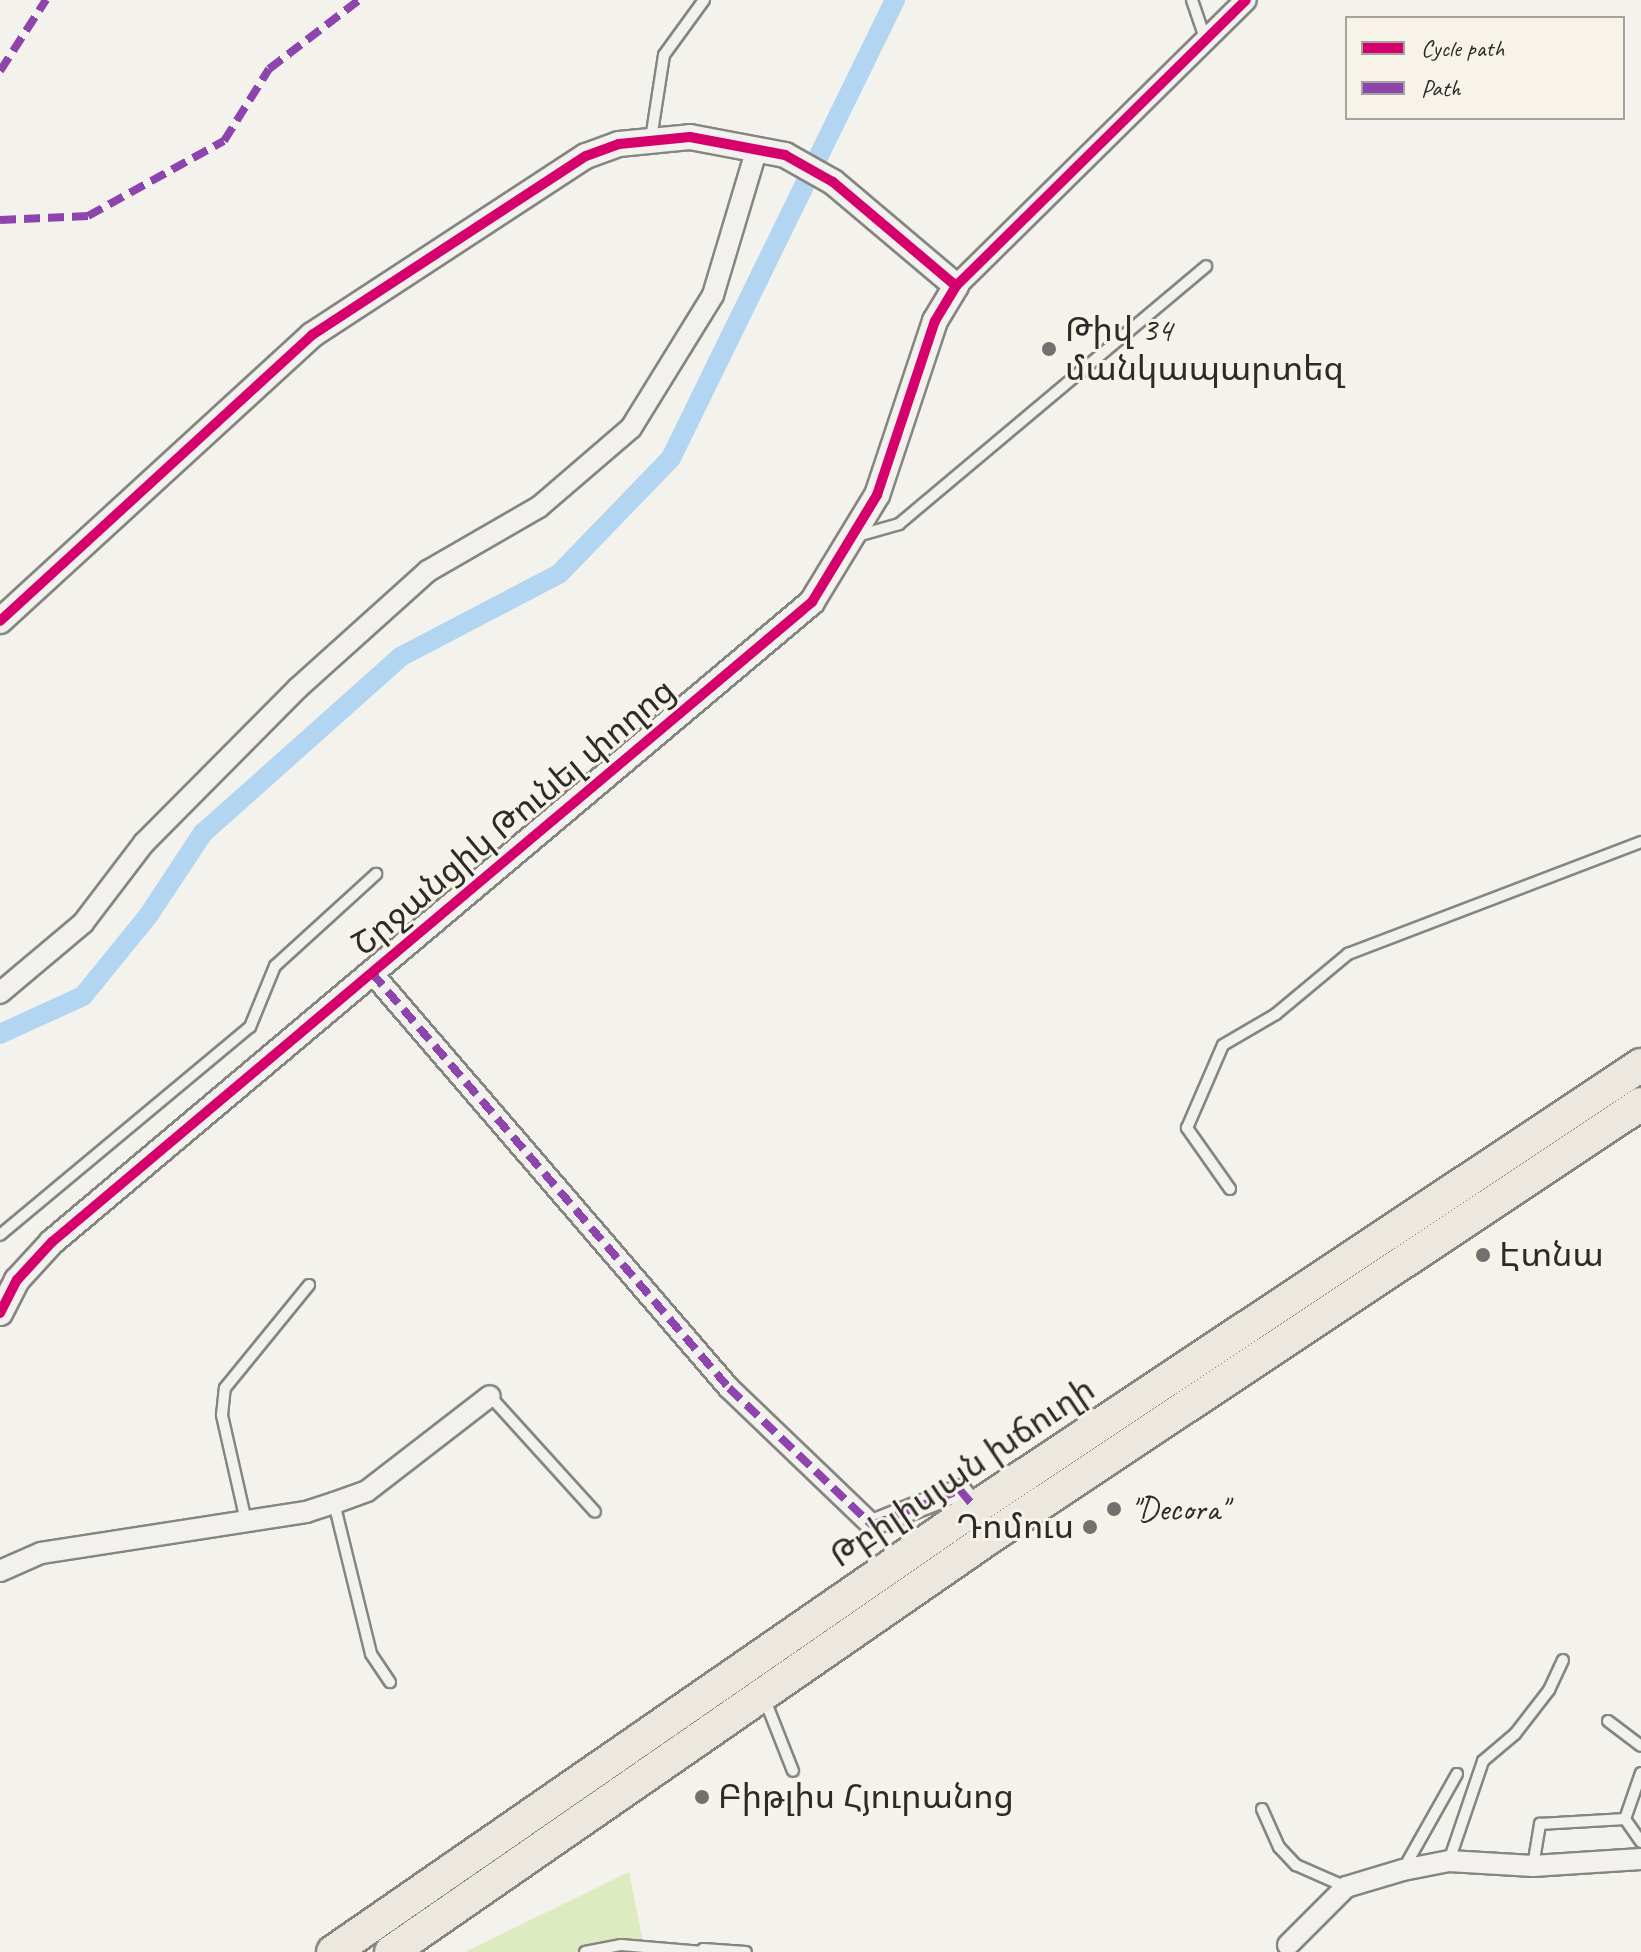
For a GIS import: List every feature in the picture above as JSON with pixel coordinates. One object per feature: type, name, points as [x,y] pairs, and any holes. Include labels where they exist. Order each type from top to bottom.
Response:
[{"type":"main road","name":"Թբիլիսյան խճուղի","points":[[333,1952],[975,1508],[1641,1065]]},
{"type":"main road","name":"Թբիլիսյան խճուղի","points":[[391,1952],[763,1694],[1641,1104]]},
{"type":"street","name":"Շրջանցիկ Թունել փողոց","points":[[0,1313],[17,1280],[52,1242],[812,602],[877,495],[935,321],[956,286],[1246,0]]},
{"type":"street","points":[[0,621],[312,335],[586,156],[651,139],[690,137],[785,155],[833,182],[956,286]]},
{"type":"street","points":[[0,993],[83,923],[144,843],[298,688],[428,571],[539,507],[631,428],[713,295],[757,148]]},
{"type":"street","points":[[372,973],[729,1388],[872,1525],[960,1490],[975,1508]]},
{"type":"street","points":[[0,1571],[41,1553],[246,1521],[334,1503],[367,1491],[490,1396]]},
{"type":"street","points":[[1288,1945],[1346,1887],[1403,1870],[1449,1861],[1533,1866],[1641,1859]]},
{"type":"lane","points":[[651,139],[664,55],[704,0]]},
{"type":"lane","points":[[1192,0],[1205,38]]},
{"type":"lane","points":[[851,537],[899,524],[1206,266]]},
{"type":"lane","points":[[1230,1189],[1187,1128],[1223,1045],[1276,1014],[1348,954],[1641,842]]},
{"type":"lane","points":[[0,1235],[250,1027],[275,966],[376,874]]},
{"type":"lane","points":[[246,1521],[222,1415],[225,1388],[309,1285]]},
{"type":"lane","points":[[490,1396],[595,1512]]},
{"type":"lane","points":[[334,1503],[371,1654],[390,1682]]},
{"type":"lane","points":[[1449,1861],[1483,1761],[1515,1734],[1549,1690],[1563,1660]]},
{"type":"lane","points":[[763,1694],[793,1771]]},
{"type":"lane","points":[[1608,1721],[1641,1746]]},
{"type":"lane","points":[[1625,1819],[1641,1773]]},
{"type":"lane","points":[[1403,1870],[1457,1774]]},
{"type":"lane","points":[[1262,1809],[1279,1847],[1296,1865],[1346,1887]]},
{"type":"lane","points":[[1625,1819],[1641,1842]]},
{"type":"lane","points":[[1533,1866],[1540,1824],[1625,1819]]},
{"type":"lane","points":[[585,1952],[621,1945],[746,1952]]},
{"type":"green space","points":[[629,1872],[645,1952],[465,1952]]},
{"type":"waterway","points":[[0,1034],[83,996],[148,916],[203,833],[402,656],[559,574],[671,458],[895,0]]},
{"type":"marked path","points":[[0,71],[46,0]]},
{"type":"marked path","points":[[0,220],[88,216],[224,141],[269,69],[359,0]]},
{"type":"marked path","points":[[372,973],[729,1388],[872,1525],[960,1490],[975,1508]]},
{"type":"cycle path","points":[[0,1313],[17,1280],[52,1242],[812,602],[877,495],[935,321],[956,286],[1246,0]]},
{"type":"cycle path","points":[[0,621],[312,335],[586,156],[619,144],[690,137],[785,155],[833,182],[956,286]]},
{"type":"place","name":"Թիվ 34 մանկապարտեզ","points":[[1049,349]]},
{"type":"place","name":"Էտնա","points":[[1483,1255]]},
{"type":"place","name":"\"Decora\"","points":[[1114,1509]]},
{"type":"place","name":"Դոմուս","points":[[1090,1527]]},
{"type":"place","name":"Բիթլիս Հյուրանոց","points":[[702,1797]]}]
